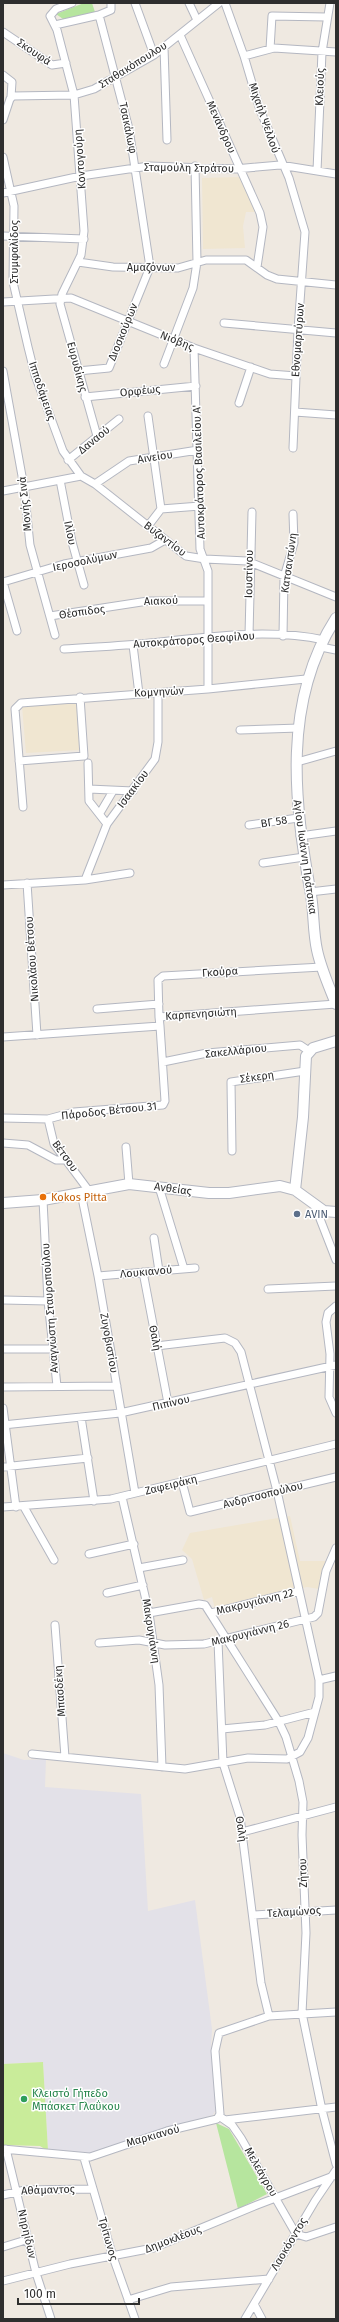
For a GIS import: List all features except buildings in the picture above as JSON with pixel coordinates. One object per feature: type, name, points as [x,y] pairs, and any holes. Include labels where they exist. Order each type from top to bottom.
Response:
[{"type":"main road","name":"Αγίου Ιωάννη Πράτσικα","points":[[336,618],[306,679],[299,728],[298,762],[298,818],[310,892],[316,945],[322,967],[336,1004]]},
{"type":"main road","points":[[295,1190],[303,1117],[306,1056],[308,1051],[336,1041]]},
{"type":"main road","name":"Ανθείας","points":[[3,1203],[43,1200],[130,1184],[209,1193],[280,1186],[295,1190],[316,1206],[336,1212]]},
{"type":"street","points":[[72,3],[53,12],[53,22],[99,15],[112,5]]},
{"type":"street","points":[[135,3],[154,55]]},
{"type":"street","points":[[189,3],[197,20]]},
{"type":"street","name":"Σταθακόπουλου","points":[[11,97],[74,95],[94,90],[154,55],[219,3]]},
{"type":"street","name":"Μιχαήλ Ψελλού","points":[[225,3],[244,56],[260,110],[292,187],[305,232]]},
{"type":"street","name":"Κλειούς","points":[[317,171],[322,52],[326,17],[330,3]]},
{"type":"street","name":"Τσακάλωφ","points":[[99,15],[116,78],[136,168],[150,267]]},
{"type":"street","points":[[270,49],[272,16],[326,17]]},
{"type":"street","name":"Κοντογούρη","points":[[53,22],[74,95],[81,176],[84,239],[78,262],[60,297]]},
{"type":"street","name":"Σκουφά","points":[[3,32],[52,65],[66,63]]},
{"type":"street","name":"Μενάνδρου","points":[[180,34],[260,213],[263,227],[257,267]]},
{"type":"street","points":[[164,47],[167,140]]},
{"type":"street","points":[[244,56],[270,49],[336,52]]},
{"type":"street","points":[[3,76],[12,82],[11,97],[3,120]]},
{"type":"street","name":"Στυμφαλίδος","points":[[3,157],[14,209],[13,277],[17,301]]},
{"type":"street","name":"Σταμούλη Στράτου","points":[[3,193],[81,176],[136,168],[195,166],[240,169],[282,165],[336,174]]},
{"type":"street","points":[[164,364],[192,288],[197,262],[195,166]]},
{"type":"street","name":"Εθνομαρτύρων","points":[[293,448],[298,330],[303,282],[305,232]]},
{"type":"street","points":[[3,236],[84,239]]},
{"type":"street","name":"Αμαζόνων","points":[[78,262],[113,267],[178,268],[197,262],[246,260],[267,275],[278,280],[336,285]]},
{"type":"street","name":"Διοσκούρων","points":[[78,371],[109,368],[150,267]]},
{"type":"street","name":"Νιόβης","points":[[3,302],[60,297],[71,298],[194,348],[275,375],[296,376]]},
{"type":"street","name":"Ευρυδίκης","points":[[60,297],[61,307],[78,371],[97,436]]},
{"type":"street","name":"Ιπποδάμειας","points":[[17,301],[35,375],[68,460],[82,476]]},
{"type":"street","points":[[224,323],[336,332]]},
{"type":"street","name":"Αυτοκράτορος Βασιλείου A'","points":[[194,348],[200,506],[200,549],[205,559],[208,571],[208,689]]},
{"type":"street","points":[[239,403],[252,367]]},
{"type":"street","name":"Μονής Σινά","points":[[3,372],[4,385],[24,487],[28,535],[36,572],[55,635]]},
{"type":"street","name":"Ορφέως","points":[[85,397],[196,386]]},
{"type":"street","points":[[294,412],[336,415]]},
{"type":"street","points":[[148,416],[160,510],[148,526]]},
{"type":"street","name":"Δαναού","points":[[68,460],[119,419]]},
{"type":"street","name":"Αινείου","points":[[95,484],[129,461],[198,450]]},
{"type":"street","points":[[3,490],[82,476]]},
{"type":"street","name":"Βυζαντίου","points":[[82,476],[95,484],[186,556],[205,559],[249,561],[284,577],[336,597]]},
{"type":"street","name":"Ιλίου","points":[[60,480],[77,561],[84,584]]},
{"type":"street","points":[[160,510],[200,506]]},
{"type":"street","name":"Ιουστίνου","points":[[248,636],[249,561],[252,512]]},
{"type":"street","name":"Κατσαντώνη","points":[[283,636],[284,577],[294,543],[293,514]]},
{"type":"street","name":"Ιεροσολύμων","points":[[3,582],[77,561],[151,548],[165,540]]},
{"type":"street","points":[[3,582],[17,631]]},
{"type":"street","name":"Αιακού","points":[[115,607],[148,601],[208,601]]},
{"type":"street","name":"Θέσπιδος","points":[[50,616],[115,607]]},
{"type":"street","name":"Αυτοκράτορος Θεοφίλου","points":[[64,649],[133,645],[207,637],[283,636],[322,644],[336,650]]},
{"type":"street","points":[[133,645],[139,694]]},
{"type":"street","name":"Κομνηνών","points":[[19,761],[15,709],[21,703],[80,697],[208,689],[306,679]]},
{"type":"street","name":"Ισαακίου","points":[[85,880],[107,824],[133,791],[156,756],[158,742],[158,693]]},
{"type":"street","points":[[23,807],[19,761],[84,756],[80,697]]},
{"type":"street","points":[[240,730],[299,728]]},
{"type":"street","points":[[298,762],[336,750]]},
{"type":"street","points":[[88,763],[89,801],[100,813],[107,824]]},
{"type":"street","points":[[89,789],[133,791]]},
{"type":"street","points":[[100,813],[113,791]]},
{"type":"street","name":"ΒΓ 58","points":[[249,825],[298,818]]},
{"type":"street","points":[[300,836],[336,831]]},
{"type":"street","points":[[263,863],[304,857]]},
{"type":"street","points":[[3,885],[85,880],[130,873]]},
{"type":"street","name":"Νικολάου Βέτσου","points":[[27,883],[37,1035]]},
{"type":"street","points":[[310,892],[336,890]]},
{"type":"street","name":"Γκούρα","points":[[160,1017],[158,980],[162,976],[322,967]]},
{"type":"street","points":[[97,1009],[159,1004]]},
{"type":"street","name":"Καρπενησιώτη","points":[[3,1037],[160,1026],[160,1017],[336,1004]]},
{"type":"street","name":"Πάροδος Βέτσου 31","points":[[48,1118],[74,1112],[163,1104],[165,1101],[160,1026]]},
{"type":"street","name":"Σακελλάριου","points":[[162,1062],[206,1053],[300,1045],[308,1051]]},
{"type":"street","name":"Σέκερη","points":[[232,1151],[230,1082],[305,1071]]},
{"type":"street","points":[[3,1118],[48,1118]]},
{"type":"street","name":"Βέτσου","points":[[48,1118],[51,1138],[85,1192]]},
{"type":"street","points":[[3,1144],[28,1145],[56,1160],[65,1160]]},
{"type":"street","points":[[126,1147],[130,1184]]},
{"type":"street","points":[[159,1187],[184,1269]]},
{"type":"street","name":"Ζυγοβιστίου","points":[[85,1192],[117,1386],[120,1413],[135,1494]]},
{"type":"street","name":"Αναγνώστη Σταυροπούλου","points":[[3,1387],[57,1386],[48,1301],[43,1200]]},
{"type":"street","points":[[316,1206],[336,1260]]},
{"type":"street","points":[[154,1238],[159,1271]]},
{"type":"street","name":"Λουκιανού","points":[[98,1276],[195,1268]]},
{"type":"street","name":"Θαλή","points":[[143,1272],[168,1404]]},
{"type":"street","points":[[268,1289],[336,1286]]},
{"type":"street","points":[[3,1300],[48,1301]]},
{"type":"street","points":[[336,1306],[328,1313],[326,1322],[333,1366],[330,1397],[336,1413]]},
{"type":"street","points":[[32,1754],[162,1767],[192,1768],[248,1758],[280,1760],[292,1758],[304,1747],[315,1712],[320,1693],[319,1680],[277,1491],[241,1352],[230,1340],[221,1338],[156,1346]]},
{"type":"street","points":[[3,1349],[52,1349]]},
{"type":"street","name":"Πιπίνου","points":[[4,1425],[120,1413],[168,1404],[333,1366]]},
{"type":"street","points":[[57,1386],[117,1386]]},
{"type":"street","points":[[3,1408],[6,1466],[16,1507]]},
{"type":"street","points":[[81,1417],[94,1501]]},
{"type":"street","name":"Ζαφειράκη","points":[[3,1507],[24,1507],[122,1497],[336,1444]]},
{"type":"street","points":[[6,1466],[88,1458]]},
{"type":"street","name":"Ανδριτσοπούλου","points":[[182,1482],[190,1512],[336,1477]]},
{"type":"street","name":"Μακρυγιάννη","points":[[122,1497],[150,1613],[159,1685],[162,1767]]},
{"type":"street","points":[[24,1507],[54,1560]]},
{"type":"street","points":[[89,1554],[134,1544]]},
{"type":"street","points":[[305,1619],[314,1617],[318,1613],[326,1571],[336,1548]]},
{"type":"street","points":[[139,1568],[183,1560]]},
{"type":"street","points":[[107,1593],[143,1585]]},
{"type":"street","name":"Μακρυγιάννη 22","points":[[211,1613],[299,1591]]},
{"type":"street","name":"Μακρυγιάννη 22","points":[[150,1613],[205,1604]]},
{"type":"street","name":"Ζήτου","points":[[205,1604],[279,1722],[292,1758],[302,1795],[306,1953],[302,2013],[322,2110],[336,2164]]},
{"type":"street","name":"Μακρυγιάννη 26","points":[[99,1643],[139,1640],[153,1641],[165,1645],[218,1641],[305,1619]]},
{"type":"street","name":"Μπασδέκη","points":[[55,1625],[65,1757]]},
{"type":"street","name":"Θαλή","points":[[218,1641],[223,1763],[238,1811],[242,1832],[261,1983],[269,2016]]},
{"type":"street","points":[[319,1680],[336,1676]]},
{"type":"street","points":[[222,1730],[279,1722],[315,1712]]},
{"type":"street","points":[[242,1832],[336,1807]]},
{"type":"street","name":"Τελαμώνος","points":[[253,1915],[336,1910]]},
{"type":"street","points":[[222,2118],[215,2051],[219,2033],[269,2016],[336,2012]]},
{"type":"street","name":"Μαρκιανού","points":[[5,2149],[84,2158],[98,2155],[167,2131],[222,2118],[322,2110],[336,2107]]},
{"type":"street","name":"Μελεάγρου","points":[[222,2118],[232,2125],[241,2138],[296,2234]]},
{"type":"street","name":"Νηρηίδων","points":[[5,2149],[17,2191],[36,2273],[50,2319]]},
{"type":"street","name":"Τρίτωνος","points":[[84,2158],[113,2257],[135,2319]]},
{"type":"street","name":"Λαοκόοντος","points":[[245,2319],[268,2279],[336,2170]]},
{"type":"street","name":"Δημοκλέους","points":[[3,2281],[153,2248],[276,2197],[333,2176]]},
{"type":"street","name":"Αθάμαντος","points":[[3,2195],[17,2191],[93,2189]]},
{"type":"street","points":[[296,2234],[306,2237],[336,2227]]},
{"type":"street","points":[[3,2247],[29,2239]]},
{"type":"street","points":[[128,2300],[171,2287],[268,2279]]},
{"type":"street","points":[[254,2304],[262,2319]]},
{"type":"shaded area","points":[[241,177],[255,212],[246,212],[243,226],[245,248],[203,249],[202,178]]},
{"type":"shaded area","points":[[77,702],[80,750],[26,753],[22,706]]},
{"type":"shaded area","points":[[290,1516],[300,1561],[326,1561],[319,1589],[307,1587],[215,1609],[212,1597],[204,1600],[192,1559],[182,1550],[190,1533]]},
{"type":"shaded area","points":[[3,1753],[24,1760],[46,1759],[45,1787],[141,1794],[148,1911],[195,1900],[212,2029],[211,2049],[216,2110],[213,2115],[84,2155],[48,2151],[43,2062],[3,2064]]},
{"type":"green space","points":[[84,3],[92,3],[95,12],[63,19],[56,14]]},
{"type":"green space","name":"Κλειστό Γήπεδο Μπάσκετ Γλαΰκου","points":[[43,2062],[48,2151],[40,2146],[3,2145],[3,2064]]},
{"type":"green space","points":[[216,2123],[229,2129],[267,2194],[238,2209]]},
{"type":"place","name":"Kokos Pitta","points":[[43,1197]]},
{"type":"place","name":"AVIN","points":[[297,1214]]},
{"type":"place","name":"Κλειστό Γήπεδο Μπάσκετ Γλαΰκου","points":[[24,2099]]}]
